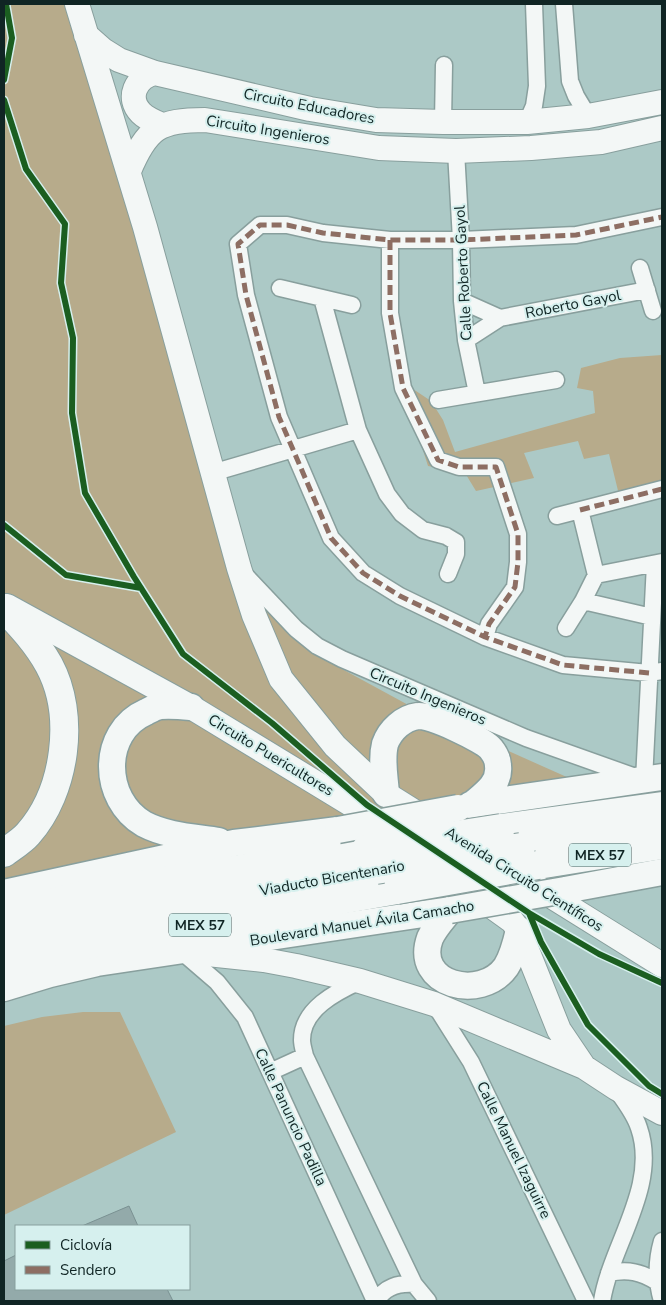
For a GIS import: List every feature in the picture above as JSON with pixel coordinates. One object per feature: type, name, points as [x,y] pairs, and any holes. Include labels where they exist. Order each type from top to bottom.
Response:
[{"type":"highway","points":[[4,606],[27,632],[50,666],[64,707],[64,745],[56,786],[44,812],[27,835],[4,853]]},
{"type":"highway","points":[[4,914],[99,891],[371,859],[501,828],[662,806]]},
{"type":"highway","name":"Viaducto Bicentenario","points":[[4,940],[57,926],[371,859],[530,856],[662,825]]},
{"type":"highway","name":"Boulevard Manuel Ávila Camacho","points":[[4,967],[62,949],[398,890],[530,856],[662,845]]},
{"type":"main road","points":[[77,4],[129,170]]},
{"type":"main road","name":"Circuito Educadores","points":[[86,35],[103,50],[119,60],[155,73],[310,109],[376,120],[527,122],[588,116],[662,102]]},
{"type":"main road","points":[[129,170],[138,150],[148,136],[162,125],[145,117],[135,105],[133,93],[139,81],[155,73]]},
{"type":"main road","name":"Circuito Ingenieros","points":[[162,125],[177,121],[205,120],[379,148],[456,151],[531,148],[601,142],[662,128]]},
{"type":"main road","name":"Circuito Ingenieros","points":[[129,170],[239,568],[254,615],[280,679],[335,746],[386,794]]},
{"type":"main road","name":"Circuito Puericultores","points":[[4,606],[191,707],[357,808],[512,921],[519,930],[559,1030],[584,1067]]},
{"type":"main road","points":[[191,707],[159,706],[140,715],[126,725],[115,743],[111,763],[112,779],[126,809],[143,824],[165,833],[234,843]]},
{"type":"main road","points":[[386,794],[383,756],[390,734],[397,726],[419,716],[431,717],[484,743],[495,756],[498,774],[495,782],[490,790],[466,806]]},
{"type":"main road","points":[[4,893],[234,843],[338,830],[466,806],[653,778]]},
{"type":"main road","name":"Avenida Circuito Científicos","points":[[386,794],[662,965]]},
{"type":"main road","name":"Boulevard Manuel Ávila Camacho","points":[[4,988],[50,974],[97,964],[450,910],[662,872]]},
{"type":"main road","points":[[450,910],[430,939],[428,950],[429,963],[435,972],[446,981],[456,985],[470,986],[482,984],[495,977],[505,967],[512,955],[519,930]]},
{"type":"main road","points":[[181,951],[264,960],[360,981],[434,1004],[584,1067],[616,1088],[662,1113]]},
{"type":"street","points":[[527,122],[534,106],[537,86],[534,4]]},
{"type":"street","points":[[564,4],[570,81],[576,96],[588,116]]},
{"type":"street","points":[[443,122],[444,65]]},
{"type":"street","name":"Calle Roberto Gayol","points":[[456,151],[462,300],[466,340],[477,393]]},
{"type":"street","points":[[656,672],[563,665],[485,637],[400,596],[363,573],[331,538],[279,417],[246,295],[238,244],[260,225],[287,225],[323,233],[390,240],[461,240],[576,235],[662,217]]},
{"type":"street","points":[[390,240],[390,313],[403,388],[438,460],[460,467],[496,467],[518,534],[518,562],[515,587],[489,624],[485,637]]},
{"type":"street","points":[[640,268],[653,311]]},
{"type":"street","points":[[280,288],[352,305]]},
{"type":"street","name":"Roberto Gayol","points":[[466,340],[500,318],[647,290]]},
{"type":"street","points":[[322,298],[358,430],[387,494],[402,514],[423,530],[446,536],[456,542],[456,554],[448,574]]},
{"type":"street","points":[[462,300],[500,318]]},
{"type":"street","points":[[438,400],[556,380]]},
{"type":"street","points":[[212,473],[358,430]]},
{"type":"street","points":[[558,516],[662,489]]},
{"type":"street","points":[[566,628],[596,575],[580,510]]},
{"type":"street","points":[[596,575],[658,563],[653,778]]},
{"type":"street","name":"Circuito Ingenieros","points":[[239,568],[296,629],[316,646],[516,734],[653,778]]},
{"type":"street","points":[[583,601],[656,627]]},
{"type":"street","name":"Calle Panuncio Padilla","points":[[181,951],[217,982],[245,1017],[376,1301]]},
{"type":"street","points":[[360,981],[335,992],[312,1014],[304,1026],[302,1041],[305,1056],[414,1284],[428,1301]]},
{"type":"street","name":"Calle Manuel Izaguirre","points":[[434,1004],[455,1034],[471,1062],[586,1301]]},
{"type":"street","points":[[270,1072],[305,1056]]},
{"type":"street","points":[[602,1301],[609,1273],[641,1187],[644,1167],[644,1148],[639,1128],[616,1088]]},
{"type":"street","points":[[662,1241],[658,1260],[657,1282],[662,1301]]},
{"type":"street","points":[[609,1273],[622,1270],[634,1272],[646,1275],[657,1282]]},
{"type":"street","points":[[376,1301],[383,1292],[392,1286],[404,1283],[414,1284]]},
{"type":"shaded area","points":[[4,4],[78,4],[231,540],[309,651],[423,713],[569,778],[4,887]]},
{"type":"shaded area","points":[[662,355],[662,496],[622,507],[609,454],[584,459],[578,441],[524,453],[534,478],[476,491],[465,473],[428,466],[405,393],[410,387],[431,401],[443,420],[455,452],[595,413],[593,391],[577,388],[581,368],[620,358]]},
{"type":"shaded area","points":[[83,1012],[120,1012],[176,1132],[4,1215],[4,1026],[42,1017]]},
{"type":"building","points":[[129,1206],[138,1225],[84,1225]]},
{"type":"building","points":[[15,1256],[15,1290],[168,1290],[173,1301],[4,1301],[4,1261]]},
{"type":"marked path","points":[[649,673],[563,665],[485,637],[400,596],[363,573],[331,538],[279,417],[246,295],[238,244],[260,225],[287,225],[323,233],[390,240],[461,240],[576,235],[662,217]]},
{"type":"marked path","points":[[390,240],[390,313],[403,388],[438,460],[459,467],[496,467],[518,534],[518,562],[515,587],[489,624],[485,637]]},
{"type":"marked path","points":[[580,510],[662,489]]},
{"type":"cycle path","points":[[4,80],[12,38],[6,4]]},
{"type":"cycle path","points":[[4,100],[26,169],[65,224],[61,283],[73,338],[72,413],[85,493],[134,577],[183,654],[272,723],[367,805],[529,913],[599,954],[662,983]]},
{"type":"cycle path","points":[[4,525],[66,575],[141,588]]},
{"type":"cycle path","points":[[529,913],[541,942],[588,1025],[649,1086],[662,1094]]}]
